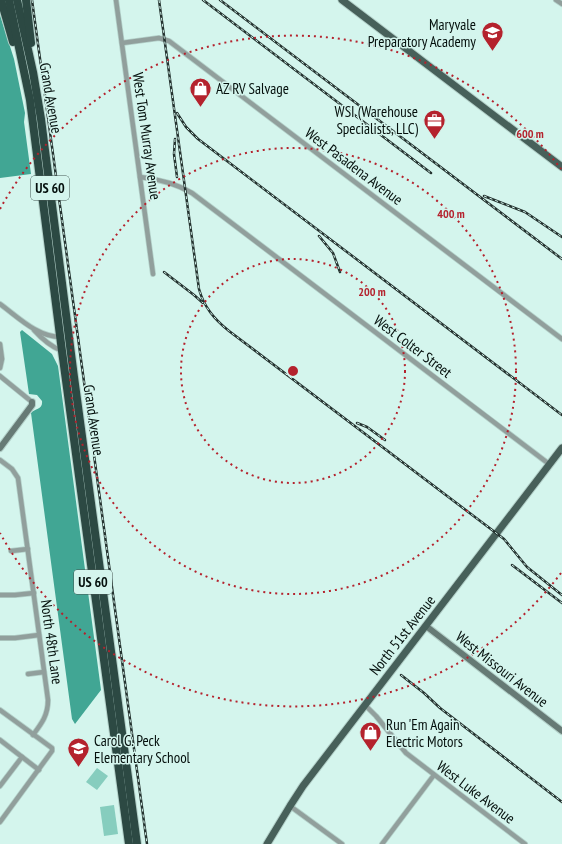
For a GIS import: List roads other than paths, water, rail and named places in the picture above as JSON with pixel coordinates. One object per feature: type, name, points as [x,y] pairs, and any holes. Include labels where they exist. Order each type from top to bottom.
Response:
[{"type":"highway","points":[[1,0],[18,61],[29,73]]},
{"type":"highway","name":"Grand Avenue","points":[[9,0],[29,73],[43,133],[74,377],[137,844]]},
{"type":"highway","name":"Grand Avenue","points":[[17,0],[29,73],[62,351],[129,844]]},
{"type":"highway","points":[[26,0],[33,57],[29,73]]},
{"type":"highway","points":[[61,337],[66,341],[69,370],[74,377]]},
{"type":"main road","points":[[342,0],[562,167]]},
{"type":"main road","name":"North 51st Avenue","points":[[266,843],[290,806],[365,705],[562,448]]},
{"type":"street","name":"West Tom Murray Avenue","points":[[116,0],[153,274]]},
{"type":"street","points":[[556,0],[562,4]]},
{"type":"street","name":"West Pasadena Avenue","points":[[122,43],[159,38],[169,41],[562,339]]},
{"type":"street","name":"West Colter Street","points":[[140,177],[164,182],[186,189],[192,193],[549,464]]},
{"type":"street","points":[[0,304],[56,349],[62,351]]},
{"type":"street","points":[[33,329],[49,336],[61,337]]},
{"type":"street","points":[[0,344],[2,359],[0,368]]},
{"type":"street","points":[[0,376],[32,402],[32,405],[0,448]]},
{"type":"street","name":"North 48th Lane","points":[[0,460],[12,469],[18,478],[44,672],[48,707],[45,718],[33,735]]},
{"type":"street","points":[[11,551],[28,548]]},
{"type":"street","points":[[0,595],[34,593]]},
{"type":"street","name":"West Missouri Avenue","points":[[426,626],[562,731]]},
{"type":"street","points":[[0,638],[39,635]]},
{"type":"street","points":[[28,674],[44,672]]},
{"type":"street","name":"West Luke Avenue","points":[[365,705],[376,716],[406,753],[525,844]]},
{"type":"street","points":[[0,710],[52,748],[52,751],[39,770],[0,822]]},
{"type":"street","points":[[0,740],[39,770]]},
{"type":"street","points":[[0,786],[22,757]]},
{"type":"street","points":[[382,844],[434,775]]},
{"type":"street","points":[[290,806],[342,844]]},
{"type":"railway","points":[[32,0],[147,844]]},
{"type":"railway","points":[[159,0],[199,289],[210,312],[229,331],[504,539],[527,567],[562,595]]},
{"type":"railway","points":[[203,0],[431,173]]},
{"type":"railway","points":[[220,0],[562,259]]},
{"type":"railway","points":[[177,113],[186,127],[198,139],[562,415]]},
{"type":"railway","points":[[175,139],[174,154],[177,177]]},
{"type":"railway","points":[[484,196],[525,212],[562,237]]},
{"type":"railway","points":[[319,236],[333,253],[340,272]]},
{"type":"railway","points":[[164,272],[203,303]]},
{"type":"railway","points":[[357,423],[367,427],[385,440]]},
{"type":"railway","points":[[512,565],[562,603]]},
{"type":"railway","points":[[401,675],[440,708],[562,802]]},
{"type":"place","name":"Maryvale Preparatory Academy","points":[[492,52]]},
{"type":"place","name":"AZ RV Salvage","points":[[201,108]]},
{"type":"place","name":"WSI (Warehouse Specialists, LLC)","points":[[434,140]]},
{"type":"place","name":"Run 'Em Again Electric Motors","points":[[370,752]]},
{"type":"place","name":"Carol G. Peck Elementary School","points":[[79,768]]}]
